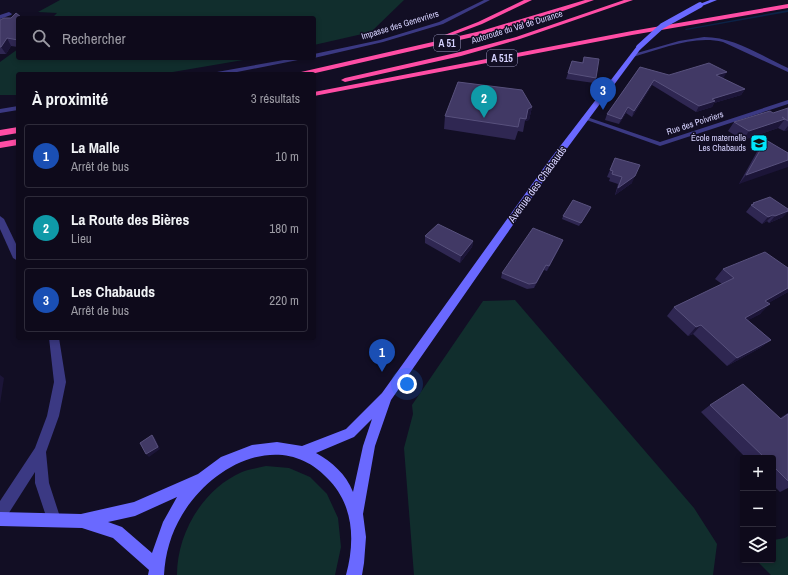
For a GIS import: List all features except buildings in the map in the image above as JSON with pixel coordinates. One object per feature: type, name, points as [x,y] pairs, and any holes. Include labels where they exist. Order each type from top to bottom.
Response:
[{"type":"highway","points":[[302,72],[440,38],[480,23],[529,0]]},
{"type":"highway","name":"Autoroute du Val de Durance","points":[[311,72],[447,43],[557,12],[590,0]]},
{"type":"highway","name":"Autoroute du Val de Durance","points":[[316,86],[400,68],[510,40],[630,0]]},
{"type":"highway","points":[[690,22],[786,0]]},
{"type":"highway","name":"A 515","points":[[316,94],[690,22],[788,6]]},
{"type":"highway","points":[[0,133],[16,130]]},
{"type":"highway","points":[[0,145],[16,142]]},
{"type":"main road","name":"Avenue des Chabauds","points":[[302,452],[350,433],[386,397],[551,164],[632,55],[662,26],[700,5],[715,0]]},
{"type":"main road","name":"Avenue des Chabauds","points":[[356,514],[369,446],[386,397]]},
{"type":"main road","points":[[157,571],[165,534],[181,504],[203,479],[226,462],[252,452],[277,448],[302,452],[325,465],[344,486],[356,514],[359,537],[357,563],[354,575]]},
{"type":"main road","points":[[0,519],[81,521],[135,509],[203,479]]},
{"type":"main road","points":[[81,521],[117,532],[157,571]]},
{"type":"street","name":"Impasse des Genevriers","points":[[316,56],[380,41],[441,23],[488,0]]},
{"type":"street","points":[[0,17],[9,14]]},
{"type":"street","points":[[632,55],[703,38],[715,38],[725,41],[788,70]]},
{"type":"street","points":[[228,72],[294,60]]},
{"type":"street","name":"Rue des Poivriers","points":[[585,118],[660,144],[788,102]]},
{"type":"street","points":[[0,111],[16,108]]},
{"type":"street","points":[[0,219],[16,254]]},
{"type":"street","points":[[0,514],[40,452],[53,416],[60,382],[54,340]]},
{"type":"street","points":[[40,452],[42,483],[54,520]]},
{"type":"green space","points":[[60,0],[404,0],[371,32],[316,45],[316,16],[54,16],[57,13],[38,12]]},
{"type":"green space","points":[[16,50],[16,60],[243,60],[173,72],[16,72],[16,95],[0,95],[0,62]]},
{"type":"green space","points":[[515,300],[694,508],[717,544],[713,575],[414,575],[404,448],[413,414],[412,405],[483,301]]},
{"type":"green space","points":[[266,466],[289,468],[310,477],[327,494],[338,518],[341,547],[335,575],[177,575],[178,559],[187,528],[204,501],[215,489],[242,472]]},
{"type":"green space","points":[[788,536],[788,575],[771,575],[759,563],[776,563],[776,540]]},
{"type":"waterway","points":[[686,29],[788,11]]},
{"type":"place","name":"Les Chabauds","points":[[603,110]]},
{"type":"place","name":"La Route des Bières","points":[[484,118]]},
{"type":"place","name":"École maternelle Les Chabauds","points":[[759,143]]},
{"type":"place","name":"La Malle","points":[[382,372]]}]
